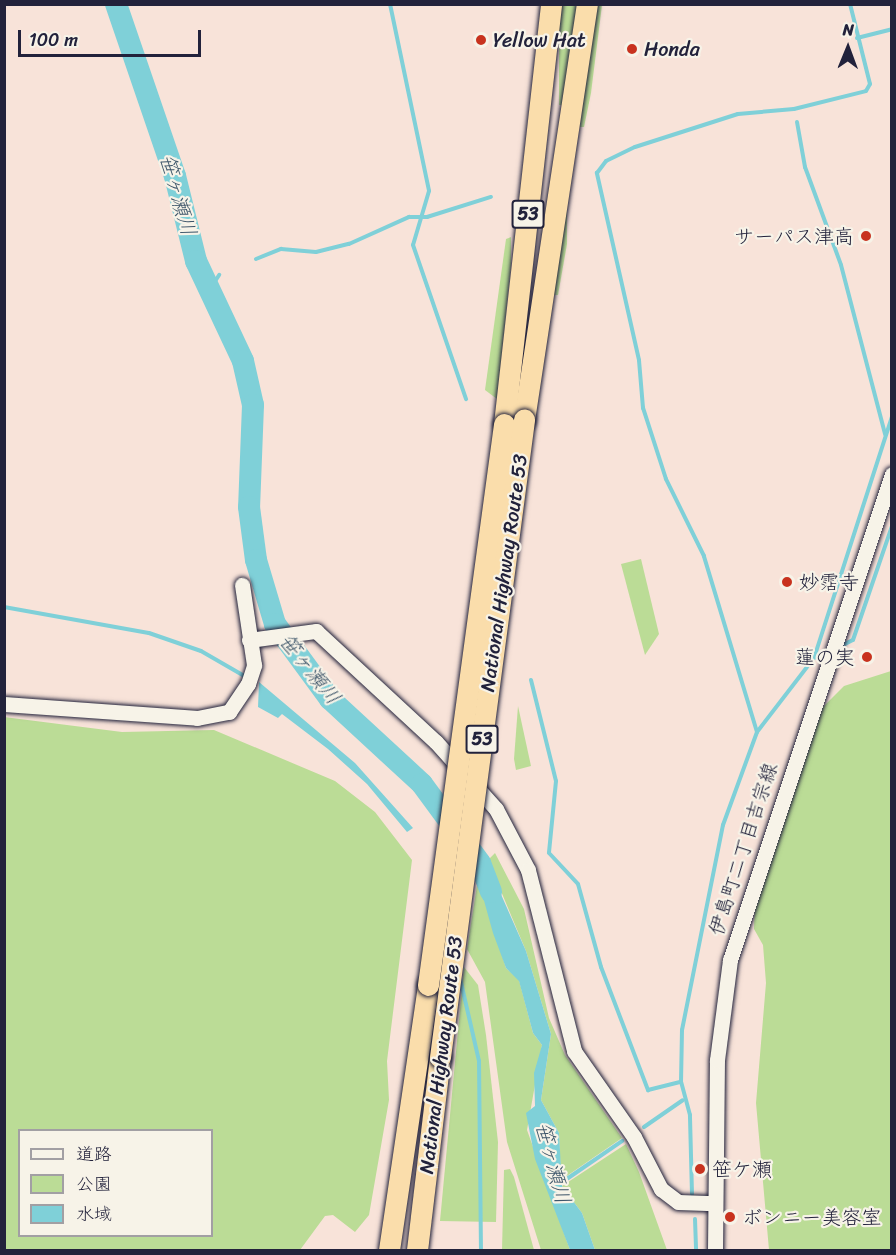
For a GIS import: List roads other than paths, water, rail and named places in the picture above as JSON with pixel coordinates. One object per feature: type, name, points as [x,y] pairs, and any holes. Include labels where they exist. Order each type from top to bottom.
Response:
[{"type":"highway","name":"National Highway Route 53","points":[[417,1251],[514,422],[551,4]]},
{"type":"highway","name":"National Highway Route 53","points":[[389,1251],[514,422],[587,4]]},
{"type":"street","name":"伊島町二丁目吉宗線","points":[[715,1251],[717,1060],[730,960],[891,474]]},
{"type":"street","points":[[4,704],[197,718],[229,712],[251,679],[253,640],[242,585]]},
{"type":"street","points":[[253,640],[316,631],[436,742],[496,809],[528,870],[574,1051],[634,1137],[660,1189],[678,1202],[714,1203]]},
{"type":"water","points":[[259,682],[355,763],[413,828],[407,832],[367,784],[328,749],[282,714],[278,718],[258,707]]},
{"type":"water","points":[[481,849],[526,951],[551,1034],[541,1100],[559,1133],[562,1186],[582,1213],[595,1250],[570,1250],[535,1159],[526,1113],[535,1106],[534,1073],[542,1045],[533,1033],[519,981],[506,968],[493,933],[478,879]]},
{"type":"waterway","name":"笹ヶ瀬川","points":[[116,4],[175,176],[196,261],[243,361],[253,405],[249,507],[256,560],[275,624],[330,699],[422,784],[480,863],[491,892]]},
{"type":"waterway","points":[[390,4],[429,191],[413,245],[466,399]]},
{"type":"waterway","points":[[757,732],[704,556],[666,479],[643,408],[639,360],[597,173],[606,161],[635,147],[738,114],[794,109],[866,91],[870,84],[850,4]]},
{"type":"waterway","points":[[857,38],[892,29]]},
{"type":"waterway","points":[[797,122],[805,167],[841,265],[885,434]]},
{"type":"waterway","points":[[256,259],[281,249],[316,252],[349,244],[409,217],[427,217],[491,197]]},
{"type":"waterway","points":[[210,289],[219,275]]},
{"type":"waterway","points":[[692,1194],[690,1115],[681,1082],[682,1030],[723,825],[757,732],[814,658],[892,416]]},
{"type":"waterway","points":[[843,645],[853,640],[892,526]]},
{"type":"waterway","points":[[4,607],[149,633],[201,651],[246,677]]},
{"type":"waterway","points":[[531,680],[556,781],[549,853],[578,884],[601,967],[648,1090],[681,1082]]},
{"type":"waterway","points":[[460,978],[479,1061],[481,1250]]},
{"type":"waterway","points":[[644,1127],[683,1100]]},
{"type":"waterway","points":[[558,1185],[622,1141]]},
{"type":"waterway","points":[[695,1219],[696,1250]]},
{"type":"place","name":"Yellow Hat","points":[[481,40]]},
{"type":"place","name":"Honda","points":[[632,49]]},
{"type":"place","name":"サーパス津高","points":[[866,236]]},
{"type":"place","name":"妙霑寺","points":[[787,582]]},
{"type":"place","name":"蓮の実","points":[[867,657]]},
{"type":"place","name":"笹ケ瀬","points":[[700,1169]]},
{"type":"place","name":"ボンニー美容室","points":[[730,1217]]}]
